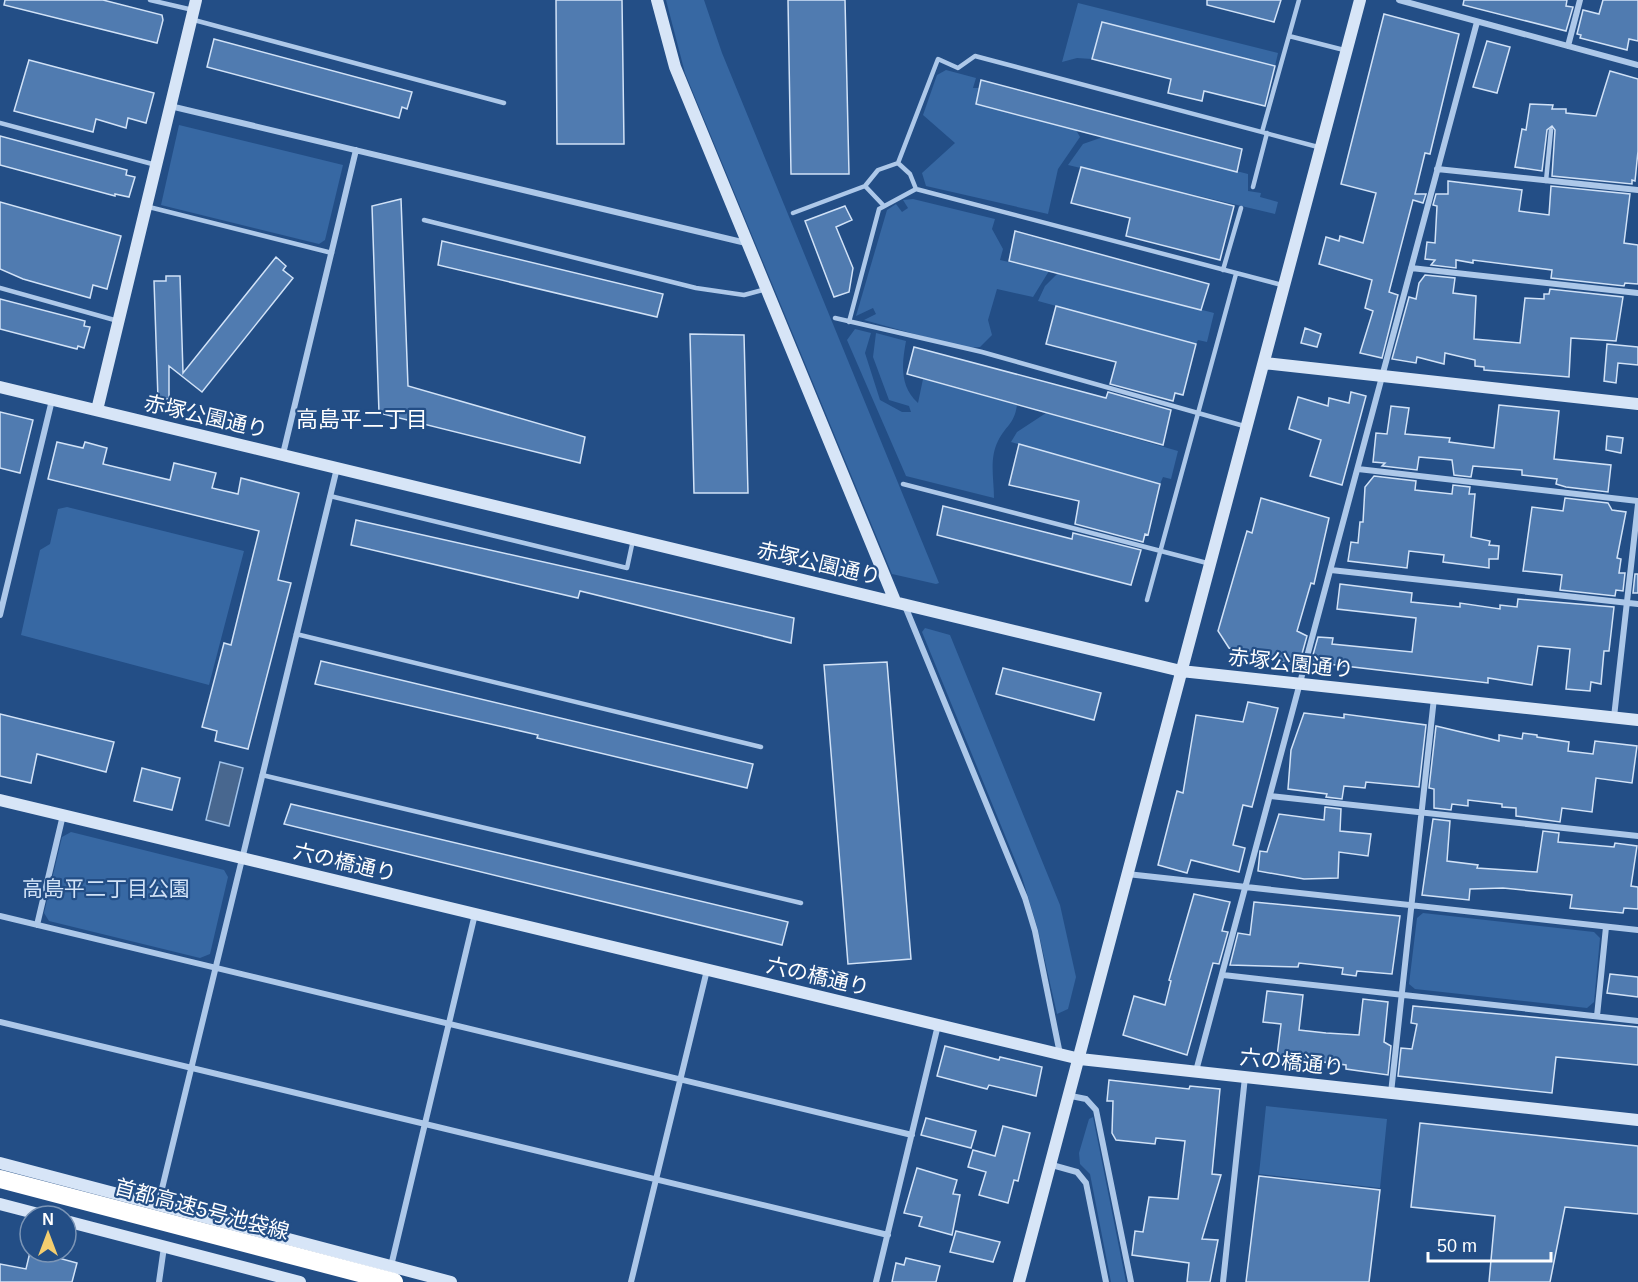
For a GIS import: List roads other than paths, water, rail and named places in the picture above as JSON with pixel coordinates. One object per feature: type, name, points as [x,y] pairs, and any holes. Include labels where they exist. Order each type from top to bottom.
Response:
[{"type":"highway","name":"首都高速5号池袋線","points":[[0,1179],[392,1274]]},
{"type":"highway","name":"首都高速5号池袋線","points":[[0,1192],[345,1282]]},
{"type":"street","points":[[657,0],[675,67],[747,243],[1025,898],[1035,931],[1060,1054]]},
{"type":"street","points":[[1019,1282],[1071,1096],[1127,874],[1360,0]]},
{"type":"street","points":[[1399,0],[1638,65]]},
{"type":"street","points":[[1568,46],[1580,0]]},
{"type":"street","points":[[97,410],[193,10]]},
{"type":"street","points":[[1196,1071],[1477,22]]},
{"type":"street","points":[[170,106],[747,243]]},
{"type":"street","points":[[283,454],[356,150]]},
{"type":"street","points":[[1437,170],[1638,190]]},
{"type":"street","points":[[1411,268],[1638,293]]},
{"type":"street","points":[[1264,363],[1638,404]]},
{"type":"street","name":"赤塚公園通り","points":[[0,387],[1181,671],[1638,720]]},
{"type":"street","points":[[0,615],[52,399]]},
{"type":"street","points":[[158,1205],[337,468]]},
{"type":"street","points":[[1358,469],[1638,502],[1614,717]]},
{"type":"street","points":[[1330,570],[1638,604]]},
{"type":"street","points":[[1391,1093],[1434,698]]},
{"type":"street","points":[[1270,796],[1638,836]]},
{"type":"street","name":"六の橋通り","points":[[0,800],[1080,1059],[1638,1120]]},
{"type":"street","points":[[36,925],[63,815]]},
{"type":"street","points":[[1127,874],[1638,930]]},
{"type":"street","points":[[392,1274],[425,1124],[476,914]]},
{"type":"street","points":[[0,916],[912,1135]]},
{"type":"street","points":[[1597,1016],[1606,927]]},
{"type":"street","points":[[631,1282],[707,969]]},
{"type":"street","points":[[1223,975],[1638,1021]]},
{"type":"street","points":[[0,1022],[888,1235]]},
{"type":"street","points":[[876,1282],[938,1025]]},
{"type":"street","points":[[1223,1282],[1245,1077]]},
{"type":"street","points":[[1071,1096],[1086,1100],[1096,1110],[1131,1282]]},
{"type":"street","points":[[0,1163],[158,1205],[392,1274],[451,1282]]},
{"type":"street","points":[[1052,1165],[1077,1172],[1086,1183],[1106,1282]]},
{"type":"street","points":[[0,1204],[18,1209]]},
{"type":"street","points":[[78,1224],[300,1282]]},
{"type":"street","points":[[159,1282],[165,1247]]},
{"type":"lane","points":[[150,0],[193,10],[504,103]]},
{"type":"lane","points":[[1253,187],[1264,133],[1299,0]]},
{"type":"lane","points":[[1289,36],[1347,51]]},
{"type":"lane","points":[[898,164],[938,59],[958,68],[975,56],[1321,148]]},
{"type":"lane","points":[[0,123],[156,165]]},
{"type":"lane","points":[[1546,181],[1551,130]]},
{"type":"lane","points":[[793,213],[865,186],[878,170],[898,164]]},
{"type":"lane","points":[[898,164],[910,174],[916,189]]},
{"type":"lane","points":[[865,186],[884,206]]},
{"type":"lane","points":[[849,322],[879,209],[916,189],[1284,286]]},
{"type":"lane","points":[[146,206],[332,253]]},
{"type":"lane","points":[[1223,270],[1241,208]]},
{"type":"lane","points":[[424,220],[696,288],[744,295],[766,289]]},
{"type":"lane","points":[[1147,600],[1236,274]]},
{"type":"lane","points":[[0,288],[118,321]]},
{"type":"lane","points":[[835,318],[982,352],[1247,427]]},
{"type":"lane","points":[[903,484],[1210,564]]},
{"type":"lane","points":[[330,496],[627,568],[633,538]]},
{"type":"lane","points":[[296,634],[761,747]]},
{"type":"lane","points":[[262,775],[801,903]]},
{"type":"district","name":"高島平二丁目","points":[[362,419]]},
{"type":"park label","name":"高島平二丁目公園","points":[[106,888]]}]
